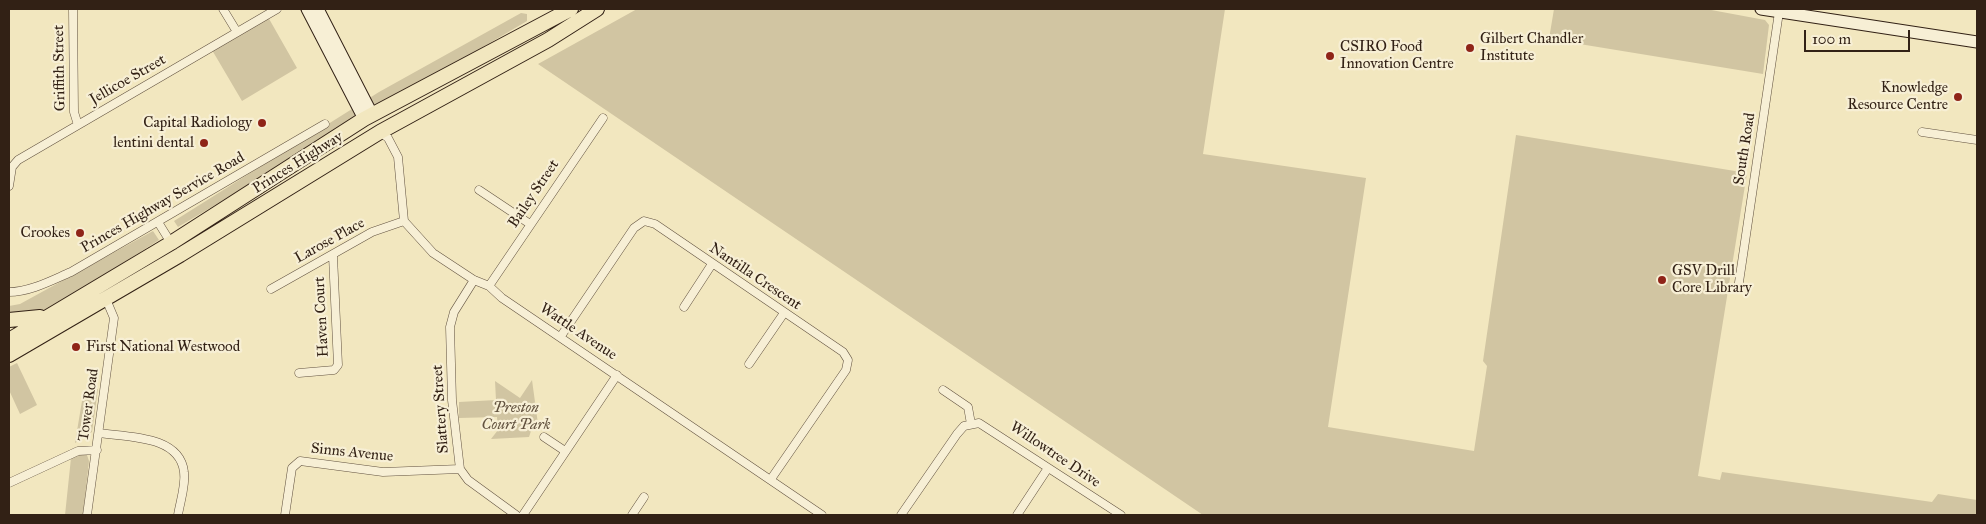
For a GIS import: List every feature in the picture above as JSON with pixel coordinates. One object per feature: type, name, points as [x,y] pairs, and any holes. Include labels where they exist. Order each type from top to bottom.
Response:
[{"type":"highway","name":"Princes Highway","points":[[11,344],[52,314],[171,243],[368,117],[571,9]]},
{"type":"highway","name":"Princes Highway","points":[[11,344],[106,299],[380,132],[548,40],[598,9]]},
{"type":"highway","points":[[540,27],[548,40]]},
{"type":"highway","points":[[368,117],[380,132]]},
{"type":"highway","points":[[171,243],[180,255]]},
{"type":"highway","points":[[9,320],[31,319],[52,314]]},
{"type":"main road","points":[[307,9],[368,117]]},
{"type":"main road","points":[[318,9],[368,117]]},
{"type":"main road","points":[[1761,9],[1977,42]]},
{"type":"street","name":"Griffith Street","points":[[73,9],[74,112],[78,125]]},
{"type":"street","points":[[223,9],[237,32]]},
{"type":"street","name":"Jellicoe Street","points":[[9,186],[11,169],[15,163],[277,9]]},
{"type":"street","name":"South Road","points":[[1738,289],[1779,12]]},
{"type":"street","name":"Bailey Street","points":[[489,286],[602,118]]},
{"type":"street","name":"Princes Highway Service Road","points":[[9,292],[17,292],[42,284],[71,272],[325,124]]},
{"type":"street","points":[[380,132],[388,138],[398,157],[404,221]]},
{"type":"street","points":[[1922,132],[1977,140]]},
{"type":"street","points":[[479,190],[530,224]]},
{"type":"street","name":"Larose Place","points":[[271,289],[333,256],[372,232],[404,221]]},
{"type":"street","name":"Wattle Avenue","points":[[404,221],[433,254],[474,280],[489,286],[502,298],[822,515]]},
{"type":"street","name":"Nantilla Crescent","points":[[560,336],[634,228],[644,221],[655,224],[843,352],[848,360],[846,370],[771,479]]},
{"type":"street","points":[[158,222],[171,243]]},
{"type":"street","name":"Haven Court","points":[[299,373],[334,370],[338,365],[333,256]]},
{"type":"street","points":[[684,307],[712,264]]},
{"type":"street","name":"Slattery Street","points":[[474,280],[454,312],[450,327],[452,400],[460,469],[468,480],[516,515]]},
{"type":"street","name":"Tower Road","points":[[87,515],[114,318],[106,299]]},
{"type":"street","points":[[749,364],[784,313]]},
{"type":"street","points":[[523,515],[617,375]]},
{"type":"street","points":[[901,515],[957,434],[964,426],[971,424],[968,407],[943,390]]},
{"type":"street","name":"Willowtree Drive","points":[[971,424],[988,427],[1121,515]]},
{"type":"street","points":[[99,433],[160,442],[177,454],[184,472],[178,515]]},
{"type":"street","points":[[544,437],[565,451]]},
{"type":"street","points":[[9,483],[78,451],[97,450]]},
{"type":"street","name":"Sinns Avenue","points":[[285,515],[292,468],[300,461],[383,472],[460,469]]},
{"type":"street","points":[[1017,515],[1048,468]]},
{"type":"street","points":[[632,515],[644,497]]},
{"type":"green space","points":[[637,9],[1225,9],[1203,154],[1366,178],[1328,427],[1474,451],[1487,366],[1483,361],[1516,135],[1747,173],[1698,476],[1720,480],[1722,472],[1932,502],[1938,494],[1977,500],[1977,515],[1203,515],[538,64]]},
{"type":"green space","points":[[1554,9],[1706,9],[1765,20],[1769,25],[1763,74],[1549,39]]},
{"type":"green space","points":[[521,13],[527,14],[527,21],[178,227],[174,221],[379,92]]},
{"type":"green space","points":[[268,17],[297,68],[242,101],[212,50]]},
{"type":"green space","points":[[153,231],[159,240],[54,307],[27,315],[9,315],[9,306],[20,304]]},
{"type":"green space","points":[[17,363],[37,405],[20,414],[9,390],[9,367]]},
{"type":"green space","name":"Preston Court Park","points":[[532,380],[538,424],[532,428],[529,437],[491,439],[498,430],[497,417],[459,418],[459,402],[496,400],[495,381],[520,398]]},
{"type":"green space","points":[[98,389],[92,432],[75,443],[83,395]]},
{"type":"green space","points":[[80,453],[87,455],[89,461],[83,515],[65,515],[71,458]]},
{"type":"place","name":"Gilbert Chandler Institute","points":[[1470,48]]},
{"type":"place","name":"CSIRO Foođ Innovation Centre","points":[[1330,56]]},
{"type":"place","name":"Knowledge Resource Centre","points":[[1958,97]]},
{"type":"place","name":"Capital Radiology","points":[[262,123]]},
{"type":"place","name":"lentini dental","points":[[204,143]]},
{"type":"place","name":"Crookes","points":[[80,233]]},
{"type":"place","name":"GSV Drill Core Library","points":[[1662,280]]},
{"type":"place","name":"First National Westwood","points":[[76,347]]}]
